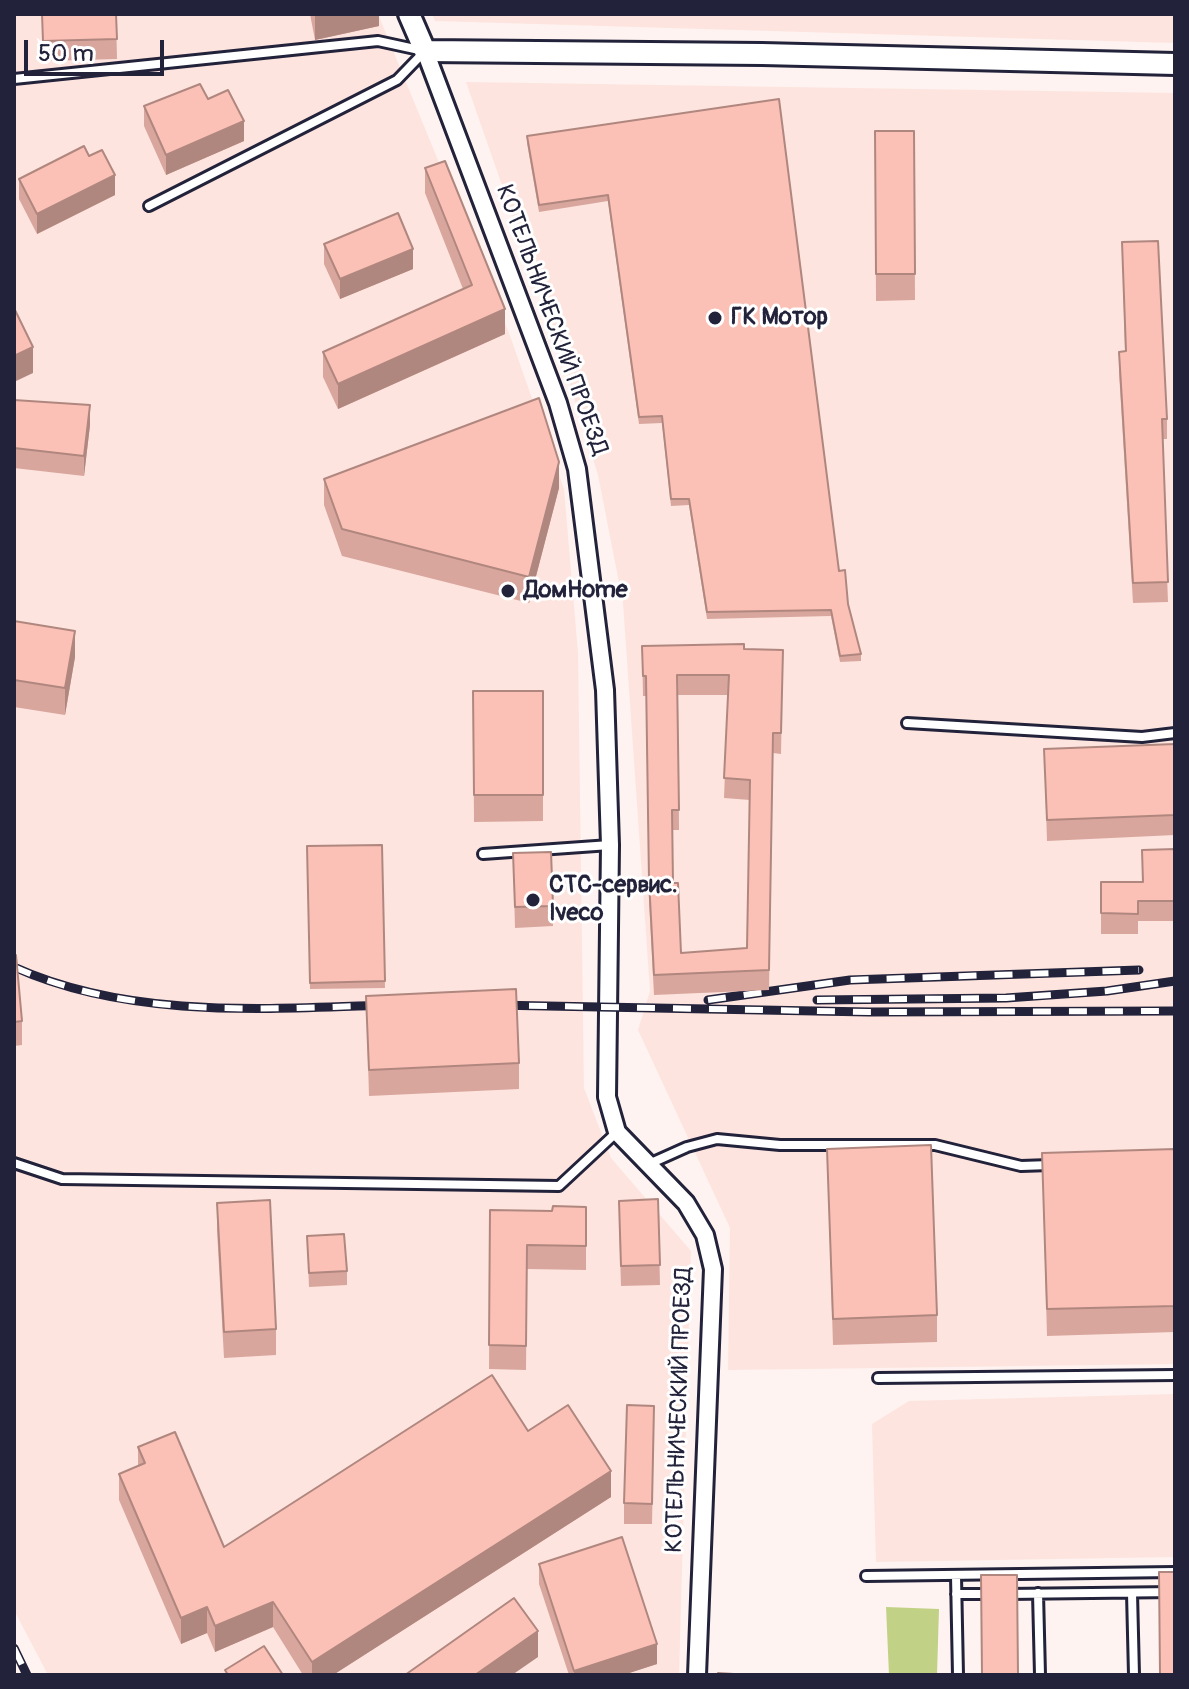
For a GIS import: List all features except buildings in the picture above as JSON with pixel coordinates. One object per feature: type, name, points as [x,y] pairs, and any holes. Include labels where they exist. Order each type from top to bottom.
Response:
[{"type":"street","name":"КОТЕЛЬНИЧЕСКИЙ ПРОЕЗД","points":[[409,14],[558,403],[577,469],[605,690],[610,845],[607,1097],[617,1132],[686,1203],[705,1235],[713,1269],[697,1675]]},
{"type":"street","points":[[425,51],[762,54],[1175,64]]},
{"type":"lane","points":[[14,79],[378,41],[425,51]]},
{"type":"lane","points":[[149,206],[397,80],[425,51]]},
{"type":"lane","points":[[907,723],[1142,737],[1175,733]]},
{"type":"lane","points":[[483,854],[610,845]]},
{"type":"lane","points":[[14,1163],[62,1179],[559,1186],[617,1132]]},
{"type":"lane","points":[[649,1164],[687,1147],[717,1139],[780,1145],[935,1145],[1021,1166],[1065,1164]]},
{"type":"lane","points":[[878,1378],[1175,1375]]},
{"type":"lane","points":[[866,1576],[1175,1572]]},
{"type":"lane","points":[[956,1576],[958,1675]]},
{"type":"lane","points":[[956,1594],[1175,1592]]},
{"type":"lane","points":[[1038,1593],[1040,1675]]},
{"type":"lane","points":[[1132,1593],[1134,1675]]},
{"type":"shaded area","points":[[14,14],[378,14],[509,333],[564,489],[578,653],[584,1088],[611,1158],[691,1251],[679,1675],[48,1675],[14,1610]]},
{"type":"shaded area","points":[[432,14],[1175,14],[1175,43],[435,21]]},
{"type":"shaded area","points":[[466,82],[1175,93],[1175,1364],[728,1370],[730,1228],[638,1030],[650,991],[623,603],[598,475],[557,343]]},
{"type":"shaded area","points":[[1175,1394],[1175,1557],[876,1562],[872,1424],[909,1401]]},
{"type":"green space","points":[[886,1607],[939,1609],[937,1675],[889,1675]]},
{"type":"railway","points":[[14,967],[58,984],[150,1003],[246,1008],[389,1005]]},
{"type":"railway","points":[[708,1000],[850,980],[1139,970]]},
{"type":"railway","points":[[817,1000],[1006,998],[1107,991],[1175,981]]},
{"type":"railway","points":[[493,1005],[869,1012],[1175,1011]]},
{"type":"railway","points":[[14,1648],[27,1675]]},
{"type":"place","name":"ГК Мотор","points":[[715,318]]},
{"type":"place","name":"ДомHome","points":[[508,591]]},
{"type":"place","name":"СТС-сервис. Iveco","points":[[533,900]]}]
